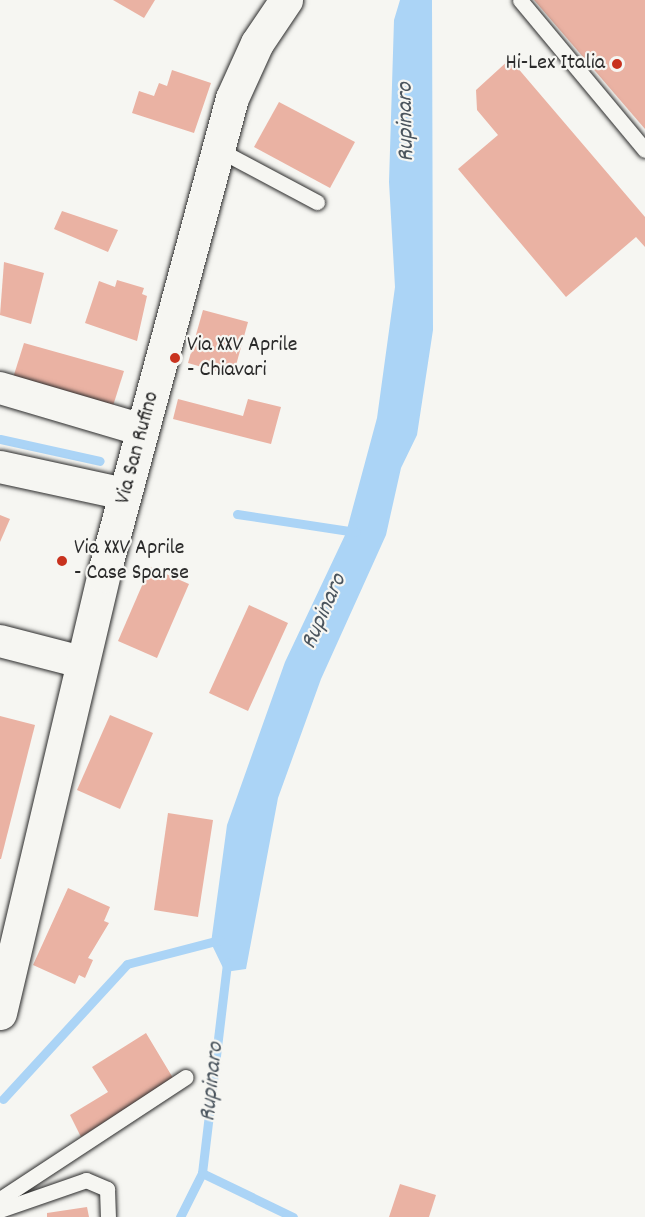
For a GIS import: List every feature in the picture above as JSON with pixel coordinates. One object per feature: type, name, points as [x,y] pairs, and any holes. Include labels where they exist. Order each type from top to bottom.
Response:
[{"type":"main road","name":"Via San Rufino","points":[[0,1013],[81,662],[232,99],[257,44],[286,0]]},
{"type":"street","points":[[0,388],[143,430]]},
{"type":"street","points":[[0,467],[125,494]]},
{"type":"street","points":[[0,641],[81,662]]},
{"type":"lane","points":[[520,0],[645,150]]},
{"type":"lane","points":[[219,150],[317,202]]},
{"type":"lane","points":[[0,1199],[186,1077]]},
{"type":"lane","points":[[0,1210],[86,1180],[107,1189],[108,1217]]},
{"type":"water","points":[[400,0],[432,0],[433,330],[417,435],[401,468],[386,535],[321,679],[278,798],[246,969],[225,972],[211,943],[227,825],[285,662],[346,533],[377,418],[395,287],[389,182],[394,20]]},
{"type":"building","points":[[113,0],[155,0],[144,18]]},
{"type":"building","name":"Hi-Lex Italia","points":[[534,0],[645,0],[645,129]]},
{"type":"building","points":[[510,59],[645,217],[645,247],[636,237],[566,297],[458,169],[498,135],[477,110],[476,90]]},
{"type":"building","points":[[172,70],[211,83],[194,133],[132,113],[139,91],[154,96],[159,83],[167,86]]},
{"type":"building","points":[[279,102],[355,142],[330,188],[254,147]]},
{"type":"building","points":[[62,211],[118,230],[108,252],[54,229]]},
{"type":"building","points":[[4,262],[44,273],[31,324],[0,315]]},
{"type":"building","points":[[117,280],[144,288],[142,294],[147,296],[137,341],[85,323],[99,281],[115,287]]},
{"type":"building","points":[[203,310],[248,322],[233,376],[188,363]]},
{"type":"building","points":[[24,343],[124,371],[112,409],[13,378]]},
{"type":"building","points":[[178,399],[243,416],[248,399],[281,407],[271,444],[173,419]]},
{"type":"building","points":[[0,515],[10,519],[0,542]]},
{"type":"building","points":[[150,567],[189,584],[157,658],[118,641]]},
{"type":"building","points":[[249,605],[288,623],[248,711],[209,693]]},
{"type":"building","points":[[110,715],[153,733],[120,809],[77,790]]},
{"type":"building","points":[[0,716],[35,725],[1,859],[0,859]]},
{"type":"building","points":[[168,813],[213,820],[198,917],[154,910]]},
{"type":"building","points":[[68,888],[110,907],[104,921],[109,923],[88,958],[93,960],[85,978],[79,975],[75,984],[33,965]]},
{"type":"building","points":[[146,1033],[173,1078],[81,1137],[70,1115],[108,1092],[92,1067]]},
{"type":"building","points":[[400,1184],[436,1195],[429,1217],[389,1217]]},
{"type":"building","points":[[87,1207],[89,1217],[47,1217],[47,1213]]},
{"type":"waterway","points":[[0,439],[100,461]]},
{"type":"waterway","points":[[237,514],[356,532]]},
{"type":"waterway","points":[[3,1099],[127,964],[220,940]]},
{"type":"waterway","name":"Rupinaro","points":[[180,1217],[202,1173],[227,962]]},
{"type":"waterway","points":[[202,1173],[293,1217]]},
{"type":"place","name":"Hi-Lex Italia","points":[[617,64]]},
{"type":"place","name":"Via XXV Aprile - Chiavari","points":[[175,358]]},
{"type":"place","name":"Via XXV Aprile - Case Sparse","points":[[62,561]]}]
